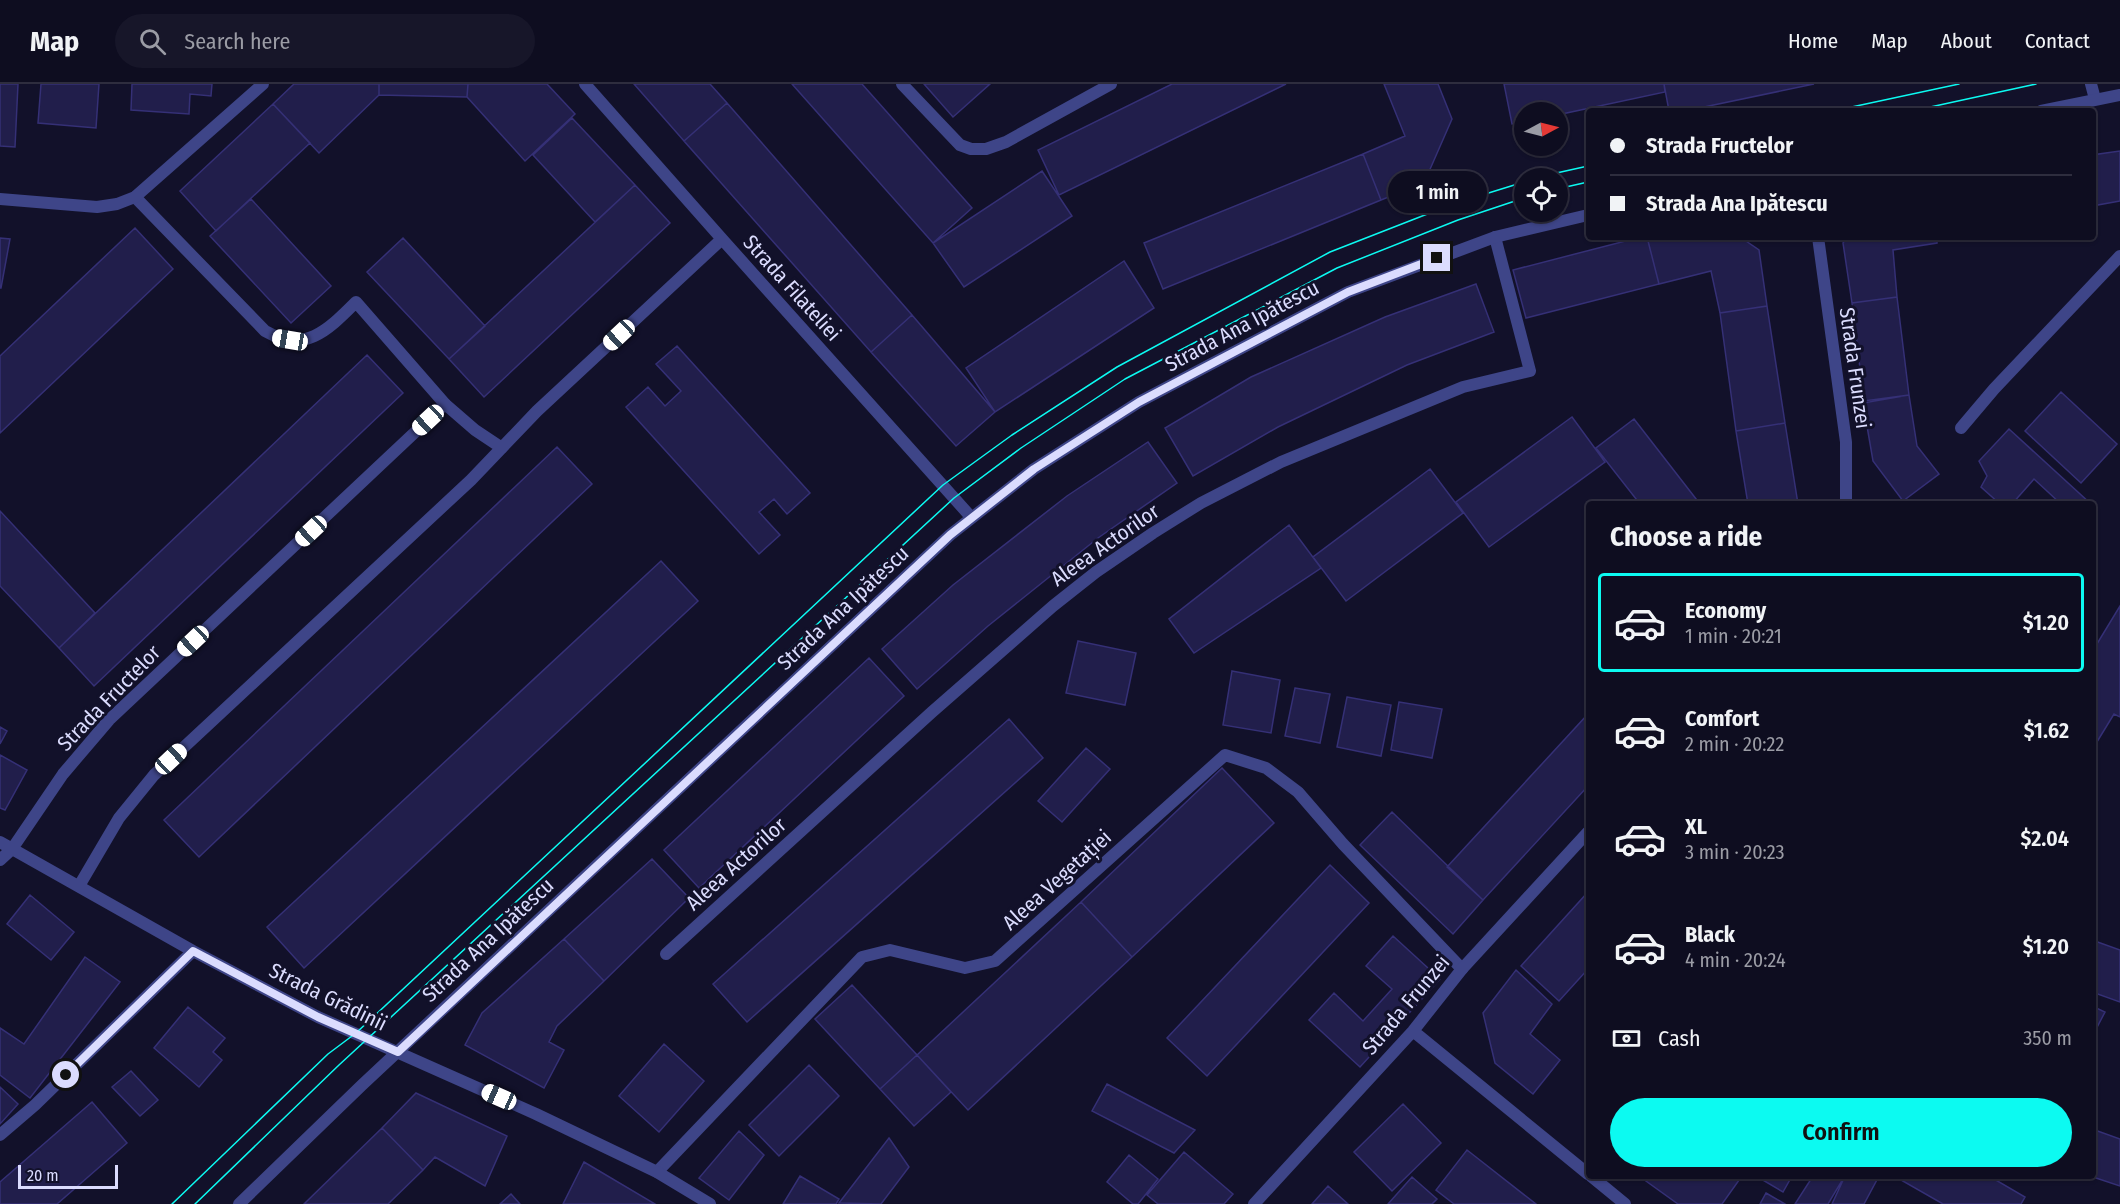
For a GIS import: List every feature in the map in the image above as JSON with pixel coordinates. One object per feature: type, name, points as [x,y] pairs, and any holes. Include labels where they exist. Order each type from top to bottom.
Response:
[{"type":"street","points":[[0,199],[97,207],[117,204],[135,197],[263,84]]},
{"type":"street","name":"Strada Filateliei","points":[[585,84],[971,517]]},
{"type":"street","points":[[902,84],[960,145],[971,149],[986,149],[1006,142],[1111,84]]},
{"type":"street","points":[[2091,84],[2095,99]]},
{"type":"street","points":[[2054,108],[2120,95]]},
{"type":"street","points":[[135,197],[265,331],[278,338],[290,340],[311,338],[330,328],[356,302],[445,404],[502,448]]},
{"type":"street","name":"Strada Ana Ipătescu","points":[[239,1204],[950,535],[1034,469],[1139,402],[1348,292],[1495,237],[1586,215]]},
{"type":"street","name":"Aleea Actorilor","points":[[666,954],[932,712],[1053,606],[1096,572],[1201,503],[1281,462],[1463,387],[1530,371],[1495,237]]},
{"type":"street","points":[[79,886],[119,818],[154,775],[462,488],[537,411],[722,239]]},
{"type":"street","name":"Strada Frunzei","points":[[1818,240],[1846,442],[1846,501]]},
{"type":"street","points":[[1961,428],[1994,389],[2120,256]]},
{"type":"street","name":"Strada Fructelor","points":[[0,860],[12,849],[63,774],[109,720],[445,404]]},
{"type":"street","name":"Aleea Vegetației","points":[[657,1172],[862,957],[890,950],[965,968],[995,962],[1225,755],[1266,768],[1298,792],[1343,844],[1462,969]]},
{"type":"street","name":"Strada Frunzei","points":[[1254,1204],[1413,1031],[1462,969],[1586,834]]},
{"type":"street","name":"Strada Grădinii","points":[[0,842],[193,951],[318,1017],[536,1114],[657,1172],[710,1204]]},
{"type":"street","points":[[0,1135],[35,1106],[193,951]]},
{"type":"street","points":[[1413,1031],[1586,1172]]},
{"type":"street","points":[[1595,1179],[1625,1204]]},
{"type":"building","points":[[0,84],[18,84],[15,147],[0,146]]},
{"type":"building","points":[[41,84],[99,84],[96,128],[38,123]]},
{"type":"building","points":[[132,84],[212,84],[211,96],[190,94],[189,114],[131,110]]},
{"type":"building","points":[[294,84],[379,84],[379,95],[319,153],[273,104]]},
{"type":"building","points":[[379,84],[468,84],[467,97],[379,95]]},
{"type":"building","points":[[468,84],[547,84],[575,114],[525,161],[467,97]]},
{"type":"building","points":[[634,84],[710,84],[727,103],[684,141]]},
{"type":"building","points":[[792,84],[862,84],[972,208],[933,243]]},
{"type":"building","points":[[924,84],[990,84],[953,117]]},
{"type":"building","points":[[1172,84],[1286,84],[1059,195],[1038,150]]},
{"type":"building","points":[[1384,84],[1438,84],[1452,119],[1424,183],[1381,200],[1363,154],[1405,136]]},
{"type":"building","points":[[1504,84],[1664,84],[1665,92],[1568,113],[1568,102],[1514,102],[1514,124],[1512,124]]},
{"type":"building","points":[[1664,84],[1814,84],[1699,108],[1668,108]]},
{"type":"building","points":[[727,103],[912,315],[871,352],[684,141]]},
{"type":"building","points":[[273,104],[310,143],[216,231],[180,191]]},
{"type":"building","points":[[572,118],[635,185],[595,222],[533,155]]},
{"type":"building","points":[[2120,151],[2120,201],[2096,205],[2096,154]]},
{"type":"building","points":[[1363,154],[1381,200],[1163,289],[1144,243]]},
{"type":"building","points":[[1042,171],[1072,216],[964,287],[933,243]]},
{"type":"building","points":[[635,185],[670,223],[484,397],[449,359]]},
{"type":"building","points":[[251,199],[331,286],[291,323],[210,236]]},
{"type":"building","points":[[135,228],[173,269],[0,433],[0,356]]},
{"type":"building","points":[[0,238],[10,239],[1,288],[0,288]]},
{"type":"building","points":[[403,238],[485,326],[449,359],[367,272]]},
{"type":"building","points":[[1629,240],[1648,240],[1659,284],[1526,318],[1513,270]]},
{"type":"building","points":[[1648,240],[1744,240],[1759,250],[1767,306],[1720,313],[1711,271],[1659,284]]},
{"type":"building","points":[[1845,240],[1937,240],[1937,243],[1893,250],[1897,297],[1852,303],[1843,243]]},
{"type":"building","points":[[1124,261],[1154,308],[995,412],[966,368]]},
{"type":"building","points":[[1476,284],[1494,332],[1407,365],[1278,427],[1193,476],[1165,428],[1251,377],[1385,317]]},
{"type":"building","points":[[1897,297],[1909,395],[1864,401],[1852,303]]},
{"type":"building","points":[[1767,306],[1785,423],[1736,431],[1720,313]]},
{"type":"building","points":[[912,315],[995,412],[956,446],[871,352]]},
{"type":"building","points":[[677,346],[810,493],[787,514],[774,499],[759,512],[780,535],[759,554],[626,407],[648,387],[665,406],[681,391],[656,364]]},
{"type":"building","points":[[367,355],[403,393],[94,686],[59,648]]},
{"type":"building","points":[[2061,392],[2117,444],[2081,483],[2025,431]]},
{"type":"building","points":[[1909,395],[1917,446],[1939,474],[1903,501],[1873,461],[1863,403]]},
{"type":"building","points":[[1572,417],[1605,462],[1489,547],[1456,502]]},
{"type":"building","points":[[1634,419],[1698,501],[1638,501],[1596,448]]},
{"type":"building","points":[[1785,423],[1798,501],[1748,501],[1736,431]]},
{"type":"building","points":[[2009,429],[2088,501],[2058,501],[2034,479],[2015,501],[1997,501],[1981,487],[1987,476],[1979,461]]},
{"type":"building","points":[[1148,442],[1177,483],[1098,538],[988,626],[917,689],[882,649],[953,585],[1067,496]]},
{"type":"building","points":[[557,447],[592,484],[199,857],[164,820]]},
{"type":"building","points":[[1430,469],[1463,513],[1346,601],[1313,557]]},
{"type":"building","points":[[0,511],[95,613],[59,648],[0,586]]},
{"type":"building","points":[[1289,525],[1321,568],[1194,653],[1169,619]]},
{"type":"building","points":[[661,561],[698,601],[304,968],[267,927]]},
{"type":"building","points":[[2120,606],[2120,717],[2114,714],[2096,743],[2096,645]]},
{"type":"building","points":[[1078,641],[1136,653],[1125,705],[1066,693]]},
{"type":"building","points":[[869,658],[904,696],[699,888],[664,850]]},
{"type":"building","points":[[1232,671],[1280,680],[1271,733],[1223,725]]},
{"type":"building","points":[[1295,688],[1330,694],[1320,743],[1285,736]]},
{"type":"building","points":[[1347,697],[1391,705],[1381,756],[1337,747]]},
{"type":"building","points":[[1399,702],[1442,709],[1432,758],[1391,750]]},
{"type":"building","points":[[1586,716],[1586,788],[1483,900],[1447,867]]},
{"type":"building","points":[[1009,719],[1043,758],[747,1022],[713,984]]},
{"type":"building","points":[[0,727],[7,731],[0,744]]},
{"type":"building","points":[[1086,748],[1110,769],[1062,822],[1038,801]]},
{"type":"building","points":[[0,755],[27,770],[5,810],[0,808]]},
{"type":"building","points":[[1222,768],[1274,823],[1132,957],[1081,902]]},
{"type":"building","points":[[1392,812],[1483,900],[1453,934],[1360,845]]},
{"type":"building","points":[[652,859],[689,898],[604,981],[564,939]]},
{"type":"building","points":[[1330,865],[1369,903],[1207,1076],[1167,1038]]},
{"type":"building","points":[[1586,894],[1586,971],[1559,1001],[1521,966]]},
{"type":"building","points":[[30,895],[74,932],[51,960],[7,924]]},
{"type":"building","points":[[1081,902],[1132,957],[968,1110],[917,1055]]},
{"type":"building","points":[[1393,936],[1440,979],[1360,1067],[1309,1020],[1334,993],[1363,1021],[1392,989],[1366,966]]},
{"type":"building","points":[[564,939],[604,981],[557,1026],[549,1042],[564,1050],[544,1088],[465,1045],[482,1013]]},
{"type":"building","points":[[2096,941],[2120,950],[2120,1002],[2096,993]]},
{"type":"building","points":[[85,957],[120,982],[30,1098],[0,1075],[0,1028],[24,1044]]},
{"type":"building","points":[[1516,970],[1552,1004],[1530,1034],[1560,1060],[1533,1094],[1495,1063],[1483,1013]]},
{"type":"building","points":[[852,985],[917,1055],[880,1089],[815,1019]]},
{"type":"building","points":[[188,1007],[225,1038],[213,1052],[222,1060],[199,1087],[154,1048]]},
{"type":"building","points":[[2096,1008],[2105,1012],[2096,1029]]},
{"type":"building","points":[[664,1044],[704,1081],[659,1132],[619,1096]]},
{"type":"building","points":[[917,1055],[951,1092],[914,1126],[880,1089]]},
{"type":"building","points":[[809,1065],[839,1096],[779,1156],[749,1125]]},
{"type":"building","points":[[131,1071],[158,1100],[140,1116],[112,1087]]},
{"type":"building","points":[[1107,1084],[1195,1130],[1174,1153],[1092,1111]]},
{"type":"building","points":[[0,1087],[18,1104],[0,1124]]},
{"type":"building","points":[[416,1093],[507,1136],[485,1186],[435,1157],[423,1170],[382,1128]]},
{"type":"building","points":[[92,1102],[127,1143],[57,1204],[0,1204],[0,1182]]},
{"type":"building","points":[[1403,1104],[1441,1143],[1392,1191],[1354,1152]]},
{"type":"building","points":[[382,1128],[423,1170],[388,1204],[304,1204]]},
{"type":"building","points":[[2096,1130],[2120,1139],[2120,1186],[2096,1178]]},
{"type":"building","points":[[739,1131],[764,1155],[729,1200],[699,1178]]},
{"type":"building","points":[[889,1138],[909,1167],[881,1204],[839,1203]]},
{"type":"building","points":[[1467,1150],[1536,1204],[1454,1204],[1436,1190]]},
{"type":"building","points":[[1184,1152],[1233,1194],[1224,1204],[1158,1204],[1147,1195]]},
{"type":"building","points":[[1129,1155],[1158,1179],[1138,1204],[1133,1204],[1107,1182]]},
{"type":"building","points":[[584,1162],[655,1204],[563,1204]]},
{"type":"building","points":[[800,1176],[839,1199],[836,1204],[783,1204]]},
{"type":"building","points":[[1412,1177],[1437,1199],[1432,1204],[1388,1204]]},
{"type":"building","points":[[1643,1179],[1740,1179],[1722,1204],[1678,1204]]},
{"type":"building","points":[[1761,1179],[1790,1179],[1783,1192]]},
{"type":"building","points":[[1811,1179],[1843,1179],[1828,1204],[1795,1204]]},
{"type":"building","points":[[1844,1179],[1877,1179],[1864,1204],[1832,1204]]},
{"type":"building","points":[[1899,1179],[1994,1179],[2025,1197],[2021,1204],[1943,1204]]},
{"type":"building","points":[[1328,1186],[1348,1204],[1312,1204]]},
{"type":"building","points":[[1766,1193],[1785,1204],[1760,1204]]},
{"type":"building","points":[[511,1194],[520,1204],[500,1204]]},
{"type":"tram line","points":[[1847,108],[1959,84]]},
{"type":"tram line","points":[[1926,108],[2036,84]]},
{"type":"tram line","points":[[1568,170],[1586,166]]},
{"type":"tram line","points":[[1568,187],[1586,182]]},
{"type":"tram line","points":[[172,1204],[328,1054],[356,1033],[943,485],[1012,435],[1117,367],[1330,252],[1453,204],[1514,185]]},
{"type":"tram line","points":[[195,1204],[339,1065],[954,498],[1021,448],[1125,379],[1337,268],[1458,220],[1514,201]]},
{"type":"route","points":[[66,1075],[193,951],[318,1017],[398,1052],[971,517],[1034,469],[1139,402],[1348,292],[1437,258]]}]
